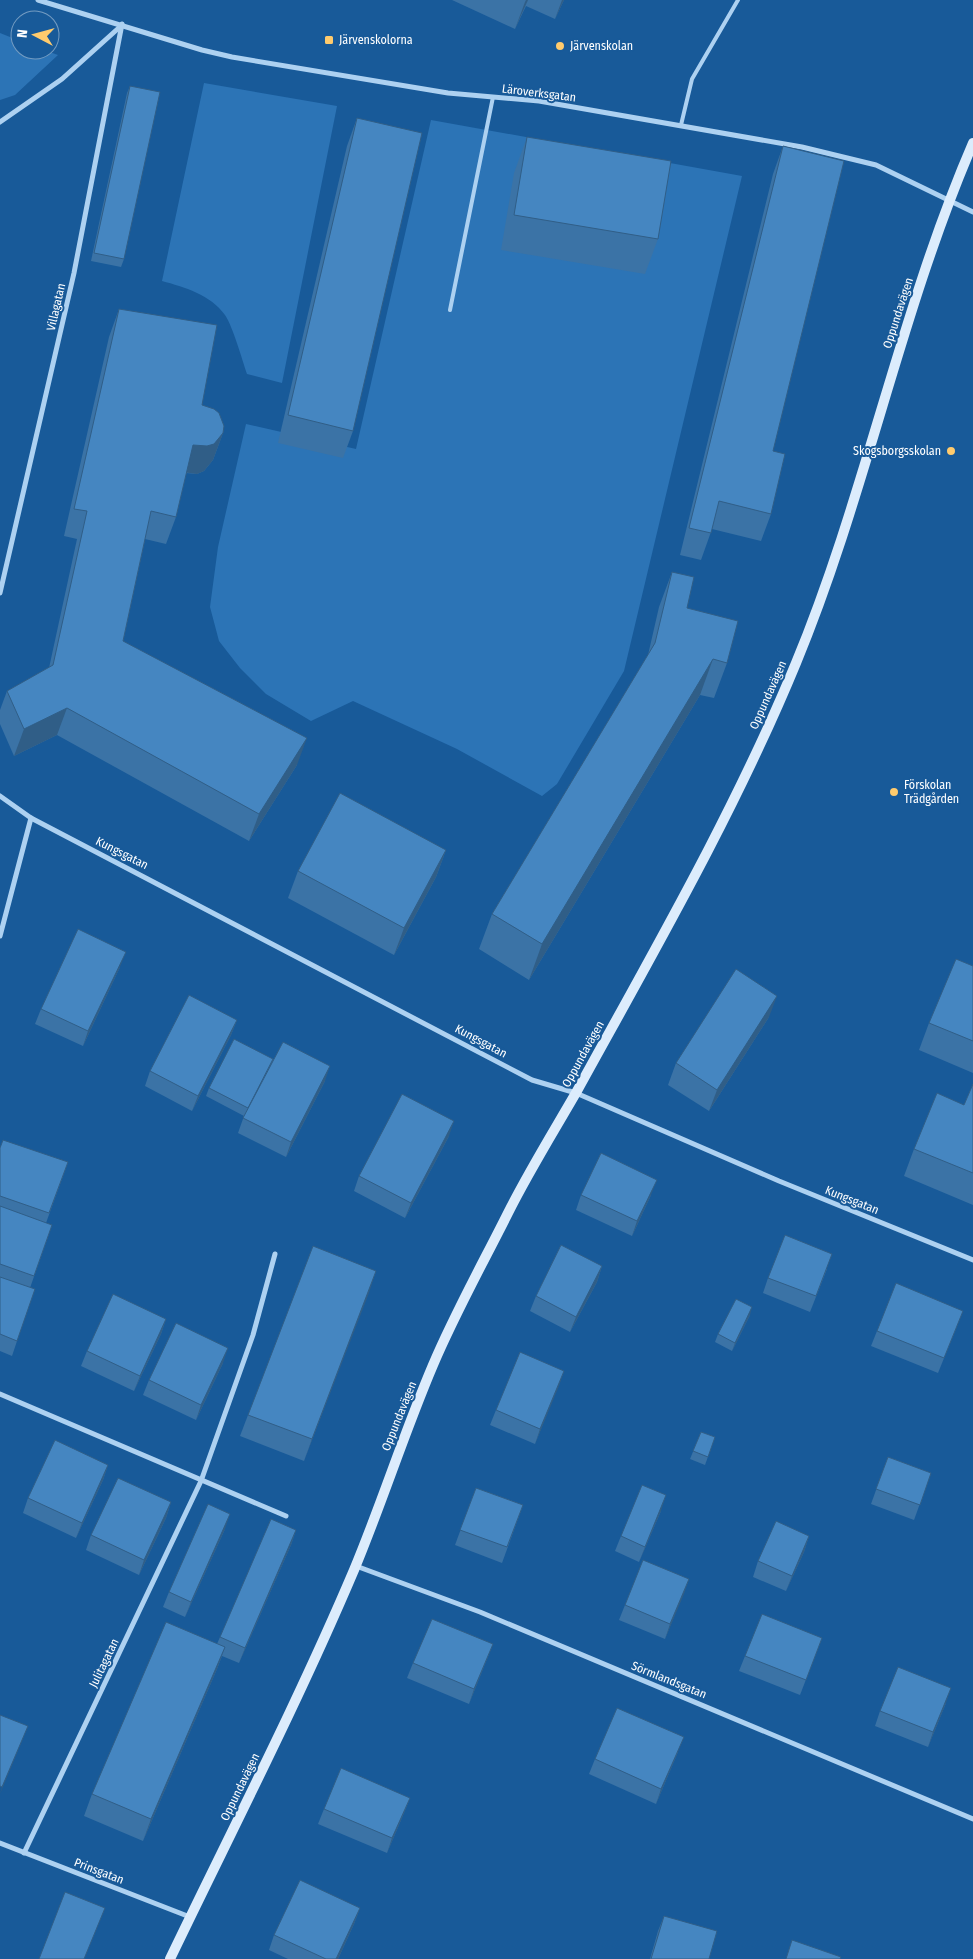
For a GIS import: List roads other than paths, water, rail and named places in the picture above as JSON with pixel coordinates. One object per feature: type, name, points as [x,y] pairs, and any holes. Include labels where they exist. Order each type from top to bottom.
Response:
[{"type":"main road","name":"Oppundavägen","points":[[170,1959],[300,1691],[356,1566],[393,1464],[435,1361],[511,1206],[576,1093],[683,897],[744,779],[797,661],[860,484],[902,338],[948,201],[973,143]]},
{"type":"street","name":"Läroverksgatan","points":[[38,0],[122,24],[202,50],[232,57],[448,93],[539,101],[681,125],[853,158],[876,165],[973,212]]},
{"type":"street","points":[[0,122],[62,79],[122,24]]},
{"type":"street","name":"Villagatan","points":[[0,593],[74,273],[122,24]]},
{"type":"street","name":"Kungsgatan","points":[[0,796],[31,818],[532,1080],[576,1093],[779,1181],[973,1260]]},
{"type":"street","points":[[0,936],[31,818]]},
{"type":"street","name":"Julitagatan","points":[[24,1853],[201,1481],[253,1335],[275,1254]]},
{"type":"street","points":[[0,1394],[286,1516]]},
{"type":"street","name":"Sörmlandsgatan","points":[[356,1566],[480,1612],[973,1819]]},
{"type":"street","name":"Prinsgatan","points":[[0,1843],[190,1917]]},
{"type":"lane","points":[[681,125],[692,79],[738,0]]},
{"type":"lane","points":[[450,310],[492,97]]},
{"type":"place","name":"Järvenskolorna","points":[[329,40]]},
{"type":"place","name":"Järvenskolan","points":[[560,46]]},
{"type":"place","name":"Skogsborgsskolan","points":[[951,451]]},
{"type":"place","name":"Förskolan Trädgården","points":[[894,792]]}]
